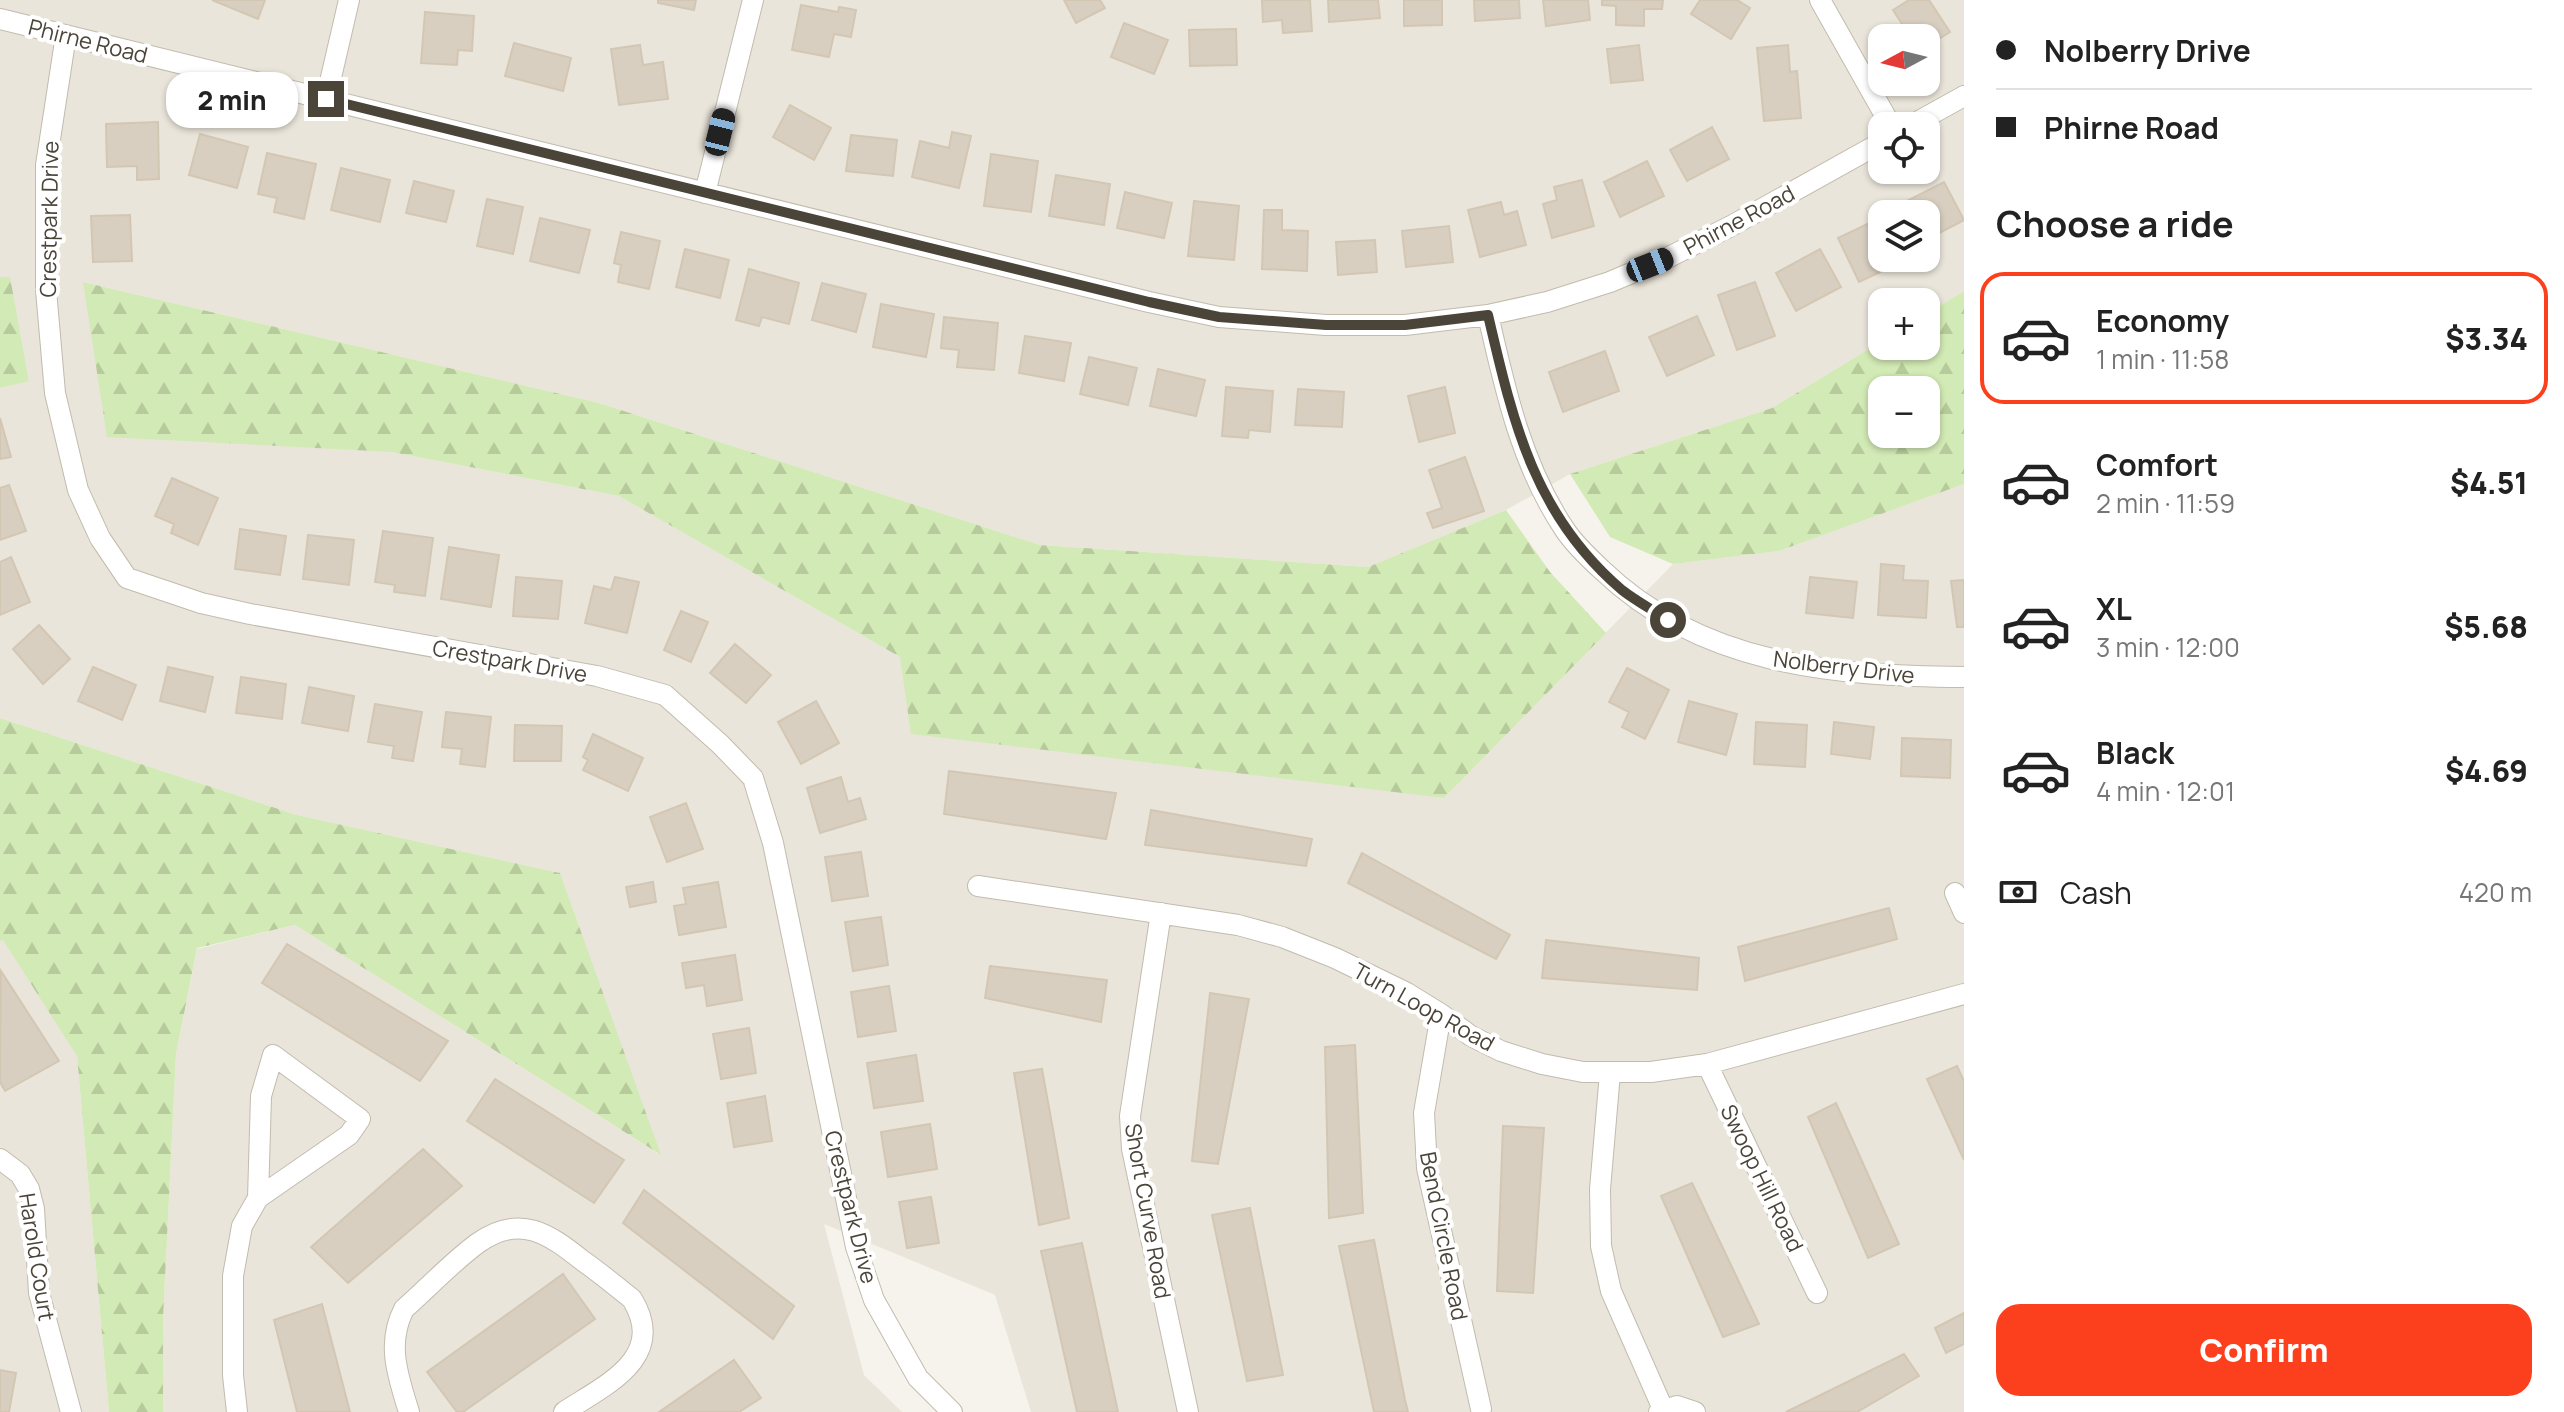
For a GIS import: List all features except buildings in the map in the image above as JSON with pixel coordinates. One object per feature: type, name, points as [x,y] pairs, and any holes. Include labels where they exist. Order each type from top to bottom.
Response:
[{"type":"street","points":[[326,99],[349,0]]},
{"type":"street","points":[[705,193],[753,0]]},
{"type":"street","points":[[1820,0],[1883,112]]},
{"type":"street","name":"Phirne Road","points":[[0,19],[1149,302],[1219,317],[1326,325],[1405,325],[1488,315],[1547,302],[1610,282],[1731,226],[1868,150]]},
{"type":"street","name":"Crestpark Drive","points":[[66,35],[46,165],[46,290],[55,393],[78,490],[100,538],[127,578],[201,603],[597,676],[665,695],[720,744],[753,778],[773,843],[856,1247],[874,1300],[918,1378],[952,1412]]},
{"type":"street","points":[[1935,112],[1964,96]]},
{"type":"street","name":"Nolberry Drive","points":[[1488,315],[1514,423],[1536,476],[1566,531],[1624,591],[1668,620],[1709,639],[1773,661],[1907,676],[1964,677]]},
{"type":"street","name":"Turn Loop Road","points":[[978,886],[1238,925],[1282,937],[1372,975],[1501,1051],[1583,1072],[1651,1072],[1707,1064],[1964,994]]},
{"type":"street","points":[[1955,893],[1964,913]]},
{"type":"street","name":"Short Curve Road","points":[[1161,913],[1130,1116],[1132,1149],[1188,1412]]},
{"type":"street","name":"Bend Circle Road","points":[[1441,1014],[1424,1113],[1427,1168],[1481,1409]]},
{"type":"street","points":[[237,1412],[233,1375],[233,1276],[242,1226],[258,1198],[349,1135],[360,1119],[273,1055],[261,1096],[258,1198]]},
{"type":"street","name":"Swoop Hill Road","points":[[1707,1064],[1817,1293]]},
{"type":"street","points":[[1610,1073],[1600,1189],[1601,1246],[1611,1291],[1661,1410],[1677,1406],[1695,1412]]},
{"type":"street","name":"Harold Court","points":[[0,1159],[20,1174],[29,1189],[34,1209],[39,1293],[71,1412]]},
{"type":"street","points":[[409,1412],[394,1357],[397,1323],[404,1309],[479,1243],[494,1234],[517,1228],[553,1237],[618,1287],[632,1299],[643,1325],[637,1357],[628,1368],[564,1412]]},
{"type":"shaded area","points":[[0,0],[1964,0],[1964,291],[1940,306],[1940,288],[1868,288],[1868,350],[1772,408],[1570,474],[1506,510],[1368,567],[1040,545],[599,403],[83,282],[392,452],[619,496],[900,657],[1416,794],[1444,798],[1673,564],[1779,551],[1964,484],[1964,1412],[1031,1412],[995,1295],[824,1224],[864,1375],[902,1412],[163,1412],[163,1319],[176,1054],[197,949],[295,925],[659,1154],[560,873],[297,815],[0,718],[0,388],[29,380],[9,277],[0,277]]},
{"type":"shaded area","points":[[3,939],[77,1055],[109,1412],[0,1412],[0,941]]},
{"type":"green space","points":[[0,277],[10,277],[29,381],[0,388]]},
{"type":"green space","points":[[83,282],[599,403],[1040,545],[1368,567],[1506,510],[1550,572],[1606,633],[1444,798],[911,734],[900,657],[619,496],[392,452],[107,437]]},
{"type":"green space","points":[[1964,291],[1964,484],[1779,551],[1673,564],[1610,537],[1570,474],[1772,408],[1868,350],[1868,360],[1940,360],[1940,306]]},
{"type":"green space","points":[[0,718],[297,815],[560,873],[661,1155],[295,925],[197,948],[176,1054],[163,1319],[163,1412],[109,1412],[77,1056],[3,940],[0,941]]},
{"type":"route","points":[[326,99],[1219,317],[1326,325],[1405,325],[1488,315],[1514,423],[1536,476],[1566,531],[1624,591],[1668,620]]}]
